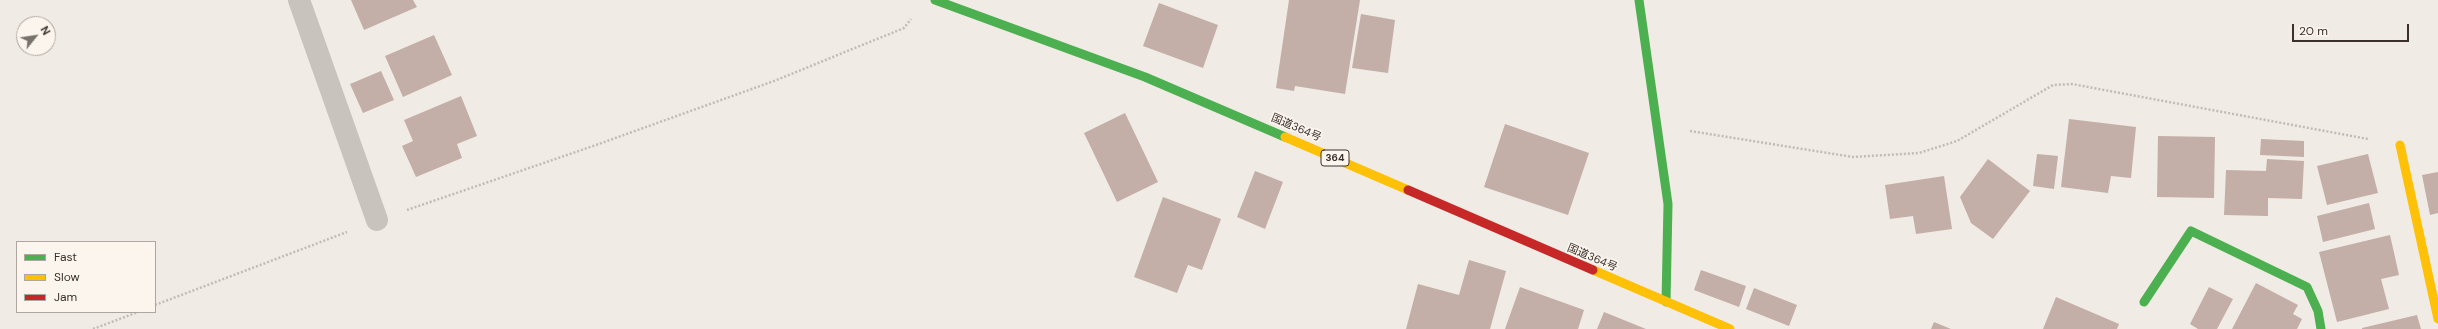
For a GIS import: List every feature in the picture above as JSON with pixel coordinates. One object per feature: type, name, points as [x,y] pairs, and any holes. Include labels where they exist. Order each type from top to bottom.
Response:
[{"type":"main road","name":"国道364号","points":[[935,0],[1152,80],[1730,329]]},
{"type":"main road","points":[[1639,0],[1668,204],[1666,302]]},
{"type":"main road","points":[[2400,145],[2438,319]]},
{"type":"main road","points":[[2144,302],[2191,230],[2307,287],[2318,311],[2321,329]]},
{"type":"lane","points":[[299,0],[377,220]]},
{"type":"path","points":[[156,305],[377,220],[596,145],[774,81],[904,28],[913,17]]},
{"type":"path","points":[[1658,130],[1700,131],[1853,157],[1919,153],[1957,141],[2053,86],[2072,84],[2400,145]]},
{"type":"path","points":[[93,329],[135,313]]},
{"type":"building","points":[[351,0],[413,0],[417,7],[364,30]]},
{"type":"building","points":[[1289,0],[1360,0],[1345,94],[1295,86],[1294,91],[1276,88]]},
{"type":"building","points":[[1159,3],[1218,25],[1203,68],[1143,46]]},
{"type":"building","points":[[1361,14],[1395,20],[1388,73],[1352,68]]},
{"type":"building","points":[[434,35],[452,75],[403,97],[385,56]]},
{"type":"building","points":[[381,71],[394,100],[363,113],[350,84]]},
{"type":"building","points":[[461,96],[477,136],[457,144],[462,158],[416,177],[402,146],[413,141],[404,120]]},
{"type":"building","points":[[1125,113],[1158,182],[1117,202],[1084,133]]},
{"type":"building","points":[[2069,119],[2136,127],[2131,178],[2111,176],[2108,193],[2061,187]]},
{"type":"building","points":[[1505,124],[1589,153],[1568,215],[1484,187]]},
{"type":"building","points":[[2158,136],[2215,137],[2214,198],[2157,197]]},
{"type":"building","points":[[2261,139],[2304,141],[2304,157],[2260,155]]},
{"type":"building","points":[[2037,154],[2058,156],[2054,189],[2033,186]]},
{"type":"building","points":[[2368,154],[2378,193],[2327,205],[2317,166]]},
{"type":"building","points":[[1988,159],[2030,191],[1993,239],[1971,223],[1960,197]]},
{"type":"building","points":[[2267,159],[2304,161],[2302,199],[2268,198],[2268,216],[2224,215],[2226,170],[2266,171]]},
{"type":"building","points":[[1255,171],[1283,182],[1265,229],[1237,217]]},
{"type":"building","points":[[2438,172],[2438,213],[2430,215],[2422,175]]},
{"type":"building","points":[[1944,176],[1952,229],[1916,234],[1913,216],[1890,219],[1885,185]]},
{"type":"building","points":[[1163,197],[1221,219],[1202,270],[1188,265],[1177,293],[1134,277]]},
{"type":"building","points":[[2369,203],[2375,229],[2323,242],[2317,216]]},
{"type":"building","points":[[2390,235],[2399,275],[2381,279],[2389,309],[2337,322],[2319,252]]},
{"type":"building","points":[[1469,260],[1506,271],[1490,329],[1406,329],[1418,284],[1459,295]]},
{"type":"building","points":[[1701,270],[1746,286],[1739,307],[1694,290]]},
{"type":"building","points":[[2256,283],[2298,305],[2293,314],[2302,319],[2297,329],[2232,329]]},
{"type":"building","points":[[1520,287],[1584,310],[1578,329],[1505,329]]},
{"type":"building","points":[[2209,287],[2233,299],[2217,329],[2198,329],[2190,324]]},
{"type":"building","points":[[1754,288],[1797,305],[1789,326],[1746,309]]},
{"type":"building","points":[[2056,297],[2119,324],[2117,329],[2043,329]]},
{"type":"building","points":[[1604,312],[1646,329],[1597,329]]},
{"type":"building","points":[[2417,315],[2421,329],[2362,329],[2362,328]]},
{"type":"building","points":[[1934,322],[1951,329],[1931,329]]},
{"type":"traffic: fast","points":[[935,0],[1145,77],[1285,137]]},
{"type":"traffic: fast","points":[[1639,0],[1668,204],[1666,302]]},
{"type":"traffic: fast","points":[[2144,302],[2191,231],[2307,287],[2318,311],[2321,329]]},
{"type":"traffic: slow","points":[[1285,137],[1408,190]]},
{"type":"traffic: slow","points":[[2400,145],[2438,319]]},
{"type":"traffic: slow","points":[[1593,270],[1730,329]]},
{"type":"traffic: jam","points":[[1408,190],[1593,270]]}]
